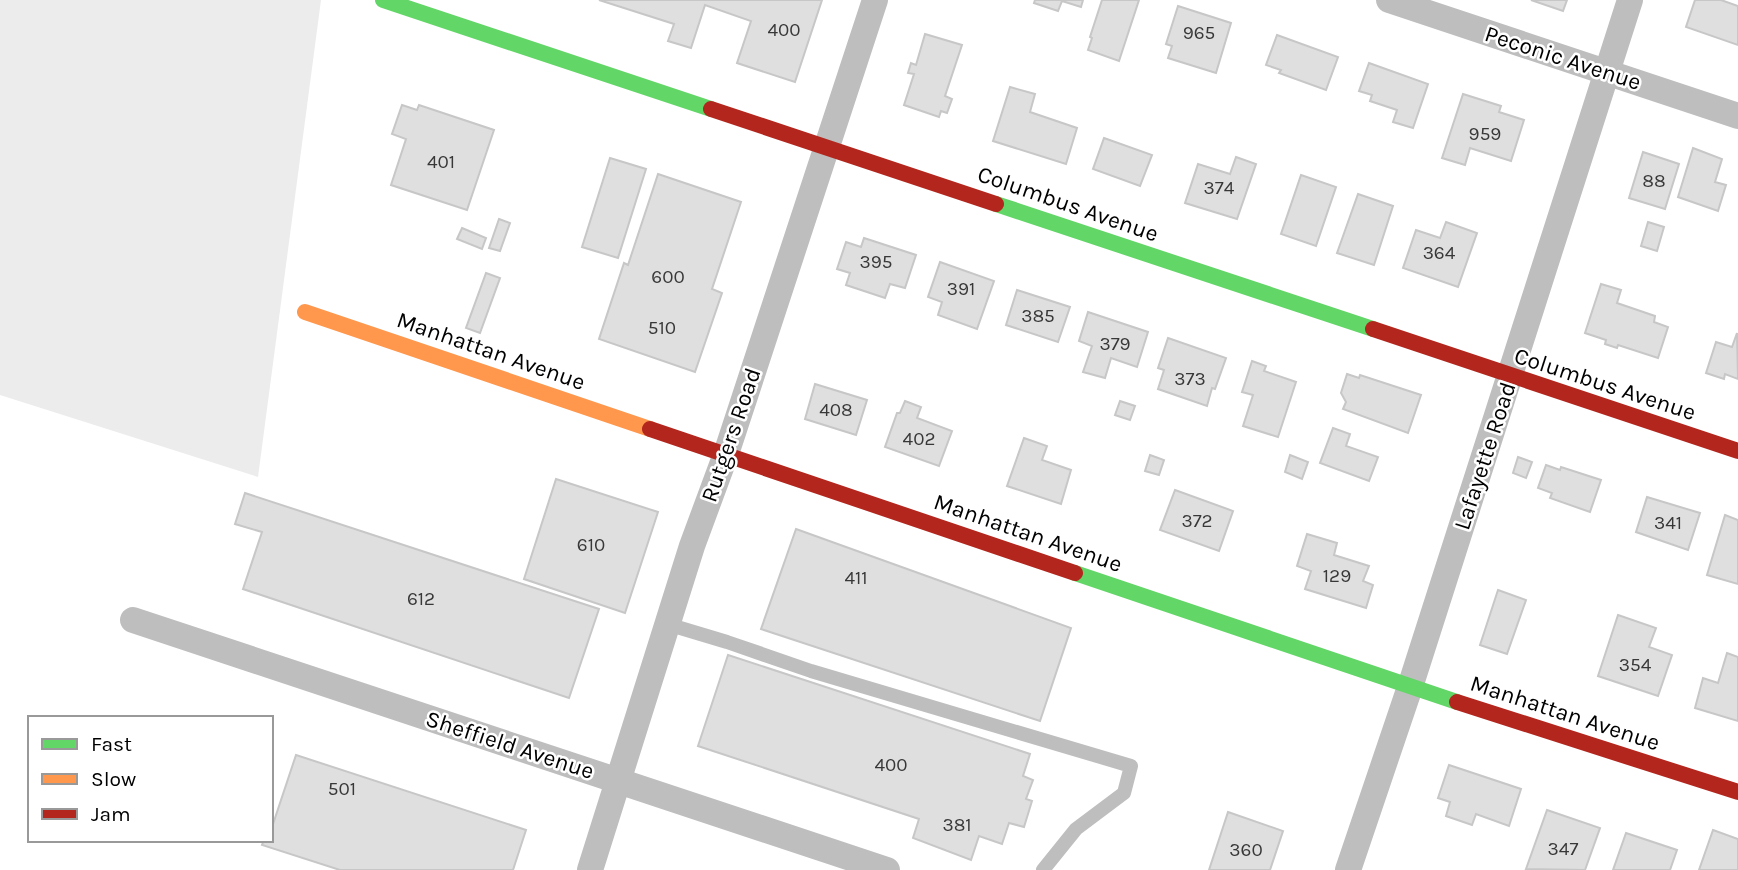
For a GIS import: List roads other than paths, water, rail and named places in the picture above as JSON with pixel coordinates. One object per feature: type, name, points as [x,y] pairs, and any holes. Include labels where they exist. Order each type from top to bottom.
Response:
[{"type":"street","name":"Columbus Avenue","points":[[383,0],[1738,451]]},
{"type":"street","name":"Rutgers Road","points":[[590,870],[692,546],[726,454],[875,0]]},
{"type":"street","name":"Peconic Avenue","points":[[1389,0],[1738,116]]},
{"type":"street","name":"Lafayette Road","points":[[1348,870],[1410,687],[1630,0]]},
{"type":"street","name":"Manhattan Avenue","points":[[305,312],[1410,687],[1738,792]]},
{"type":"street","name":"Sheffield Avenue","points":[[133,620],[887,870]]},
{"type":"lane","points":[[667,624],[811,671],[1131,766],[1124,793],[1076,829],[1043,870]]}]
